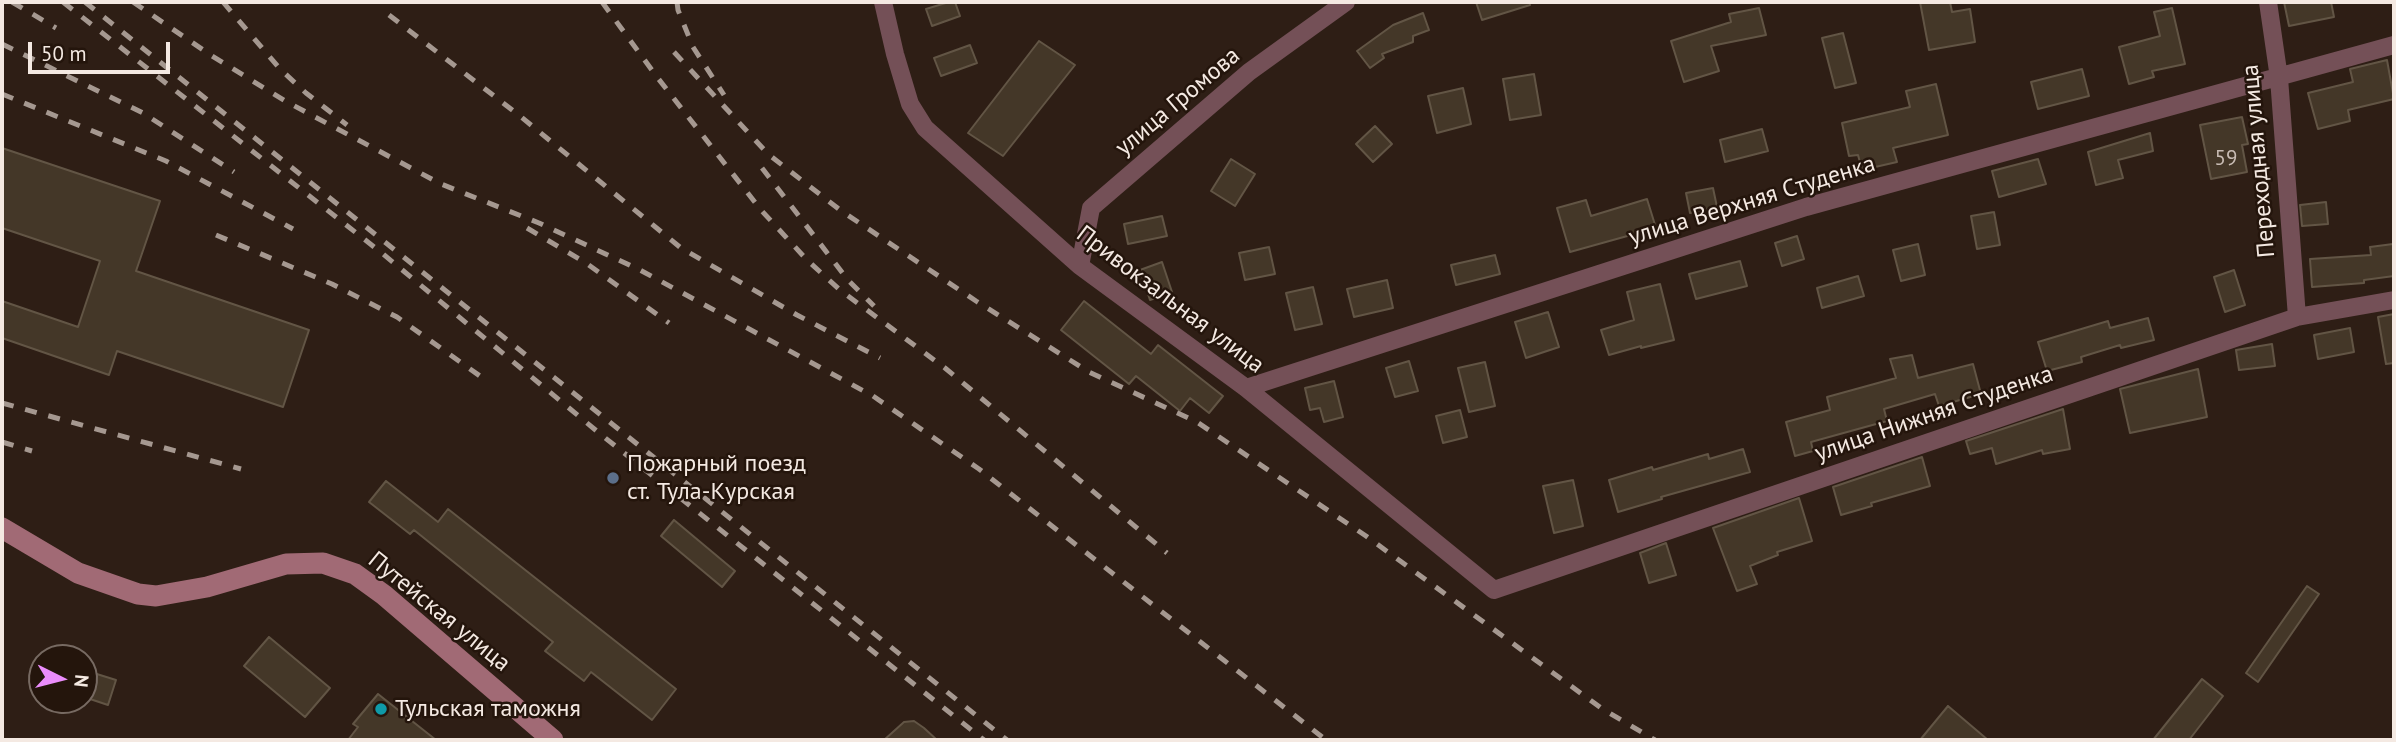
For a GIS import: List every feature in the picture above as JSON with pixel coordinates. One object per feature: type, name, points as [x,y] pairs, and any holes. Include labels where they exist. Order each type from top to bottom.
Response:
[{"type":"street","name":"Привокзальная улица","points":[[883,2],[910,104],[925,128],[1080,265],[1246,388],[1494,590]]},
{"type":"street","name":"улица Громова","points":[[1080,265],[1091,208],[1249,72],[1346,2]]},
{"type":"street","name":"Переходная улица","points":[[2268,2],[2278,78],[2297,317]]},
{"type":"street","name":"улица Верхняя Cтуденка","points":[[1246,388],[1806,207],[2394,46]]},
{"type":"street","name":"улица Нижняя Cтуденкa","points":[[1494,590],[2297,317],[2394,300]]},
{"type":"street","name":"Путейская улица","points":[[2,528],[78,573],[138,594],[156,596],[207,587],[286,564],[323,563],[355,574],[384,595],[553,740]]},
{"type":"building","points":[[955,2],[960,16],[932,26],[926,9]]},
{"type":"building","points":[[1476,2],[1529,2],[1530,5],[1482,20]]},
{"type":"building","points":[[1920,2],[1950,2],[1952,12],[1970,9],[1975,42],[1929,50]]},
{"type":"building","points":[[2284,2],[2331,2],[2334,17],[2289,26]]},
{"type":"building","points":[[1759,8],[1766,35],[1711,46],[1719,71],[1684,82],[1671,41],[1731,22],[1729,14]]},
{"type":"building","points":[[2172,8],[2185,64],[2152,71],[2154,77],[2129,84],[2119,47],[2160,36],[2154,12]]},
{"type":"building","points":[[1423,13],[1429,30],[1413,36],[1413,42],[1382,54],[1384,58],[1370,68],[1357,51],[1393,25]]},
{"type":"building","points":[[1843,33],[1856,83],[1835,88],[1822,38]]},
{"type":"building","points":[[1039,41],[1075,65],[1003,156],[968,133]]},
{"type":"building","points":[[970,45],[977,63],[941,76],[934,58]]},
{"type":"building","points":[[2387,60],[2394,99],[2348,110],[2350,121],[2318,129],[2308,93],[2353,82],[2350,69]]},
{"type":"building","points":[[2082,69],[2089,96],[2038,109],[2031,82]]},
{"type":"building","points":[[1534,74],[1541,115],[1510,120],[1503,79]]},
{"type":"building","points":[[1936,84],[1948,135],[1893,148],[1897,162],[1862,170],[1858,155],[1849,156],[1842,123],[1910,107],[1906,91]]},
{"type":"building","points":[[1463,88],[1471,124],[1437,133],[1428,96]]},
{"type":"building","points":[[2242,117],[2248,144],[2242,145],[2247,172],[2211,179],[2200,125]]},
{"type":"building","points":[[1375,126],[1392,144],[1373,162],[1356,144]]},
{"type":"building","points":[[1762,129],[1768,151],[1725,162],[1720,140]]},
{"type":"building","points":[[2150,133],[2153,151],[2118,160],[2123,178],[2096,185],[2088,152]]},
{"type":"building","points":[[2,148],[160,201],[136,271],[309,330],[283,407],[117,351],[109,375],[2,338],[2,301],[78,327],[100,261],[2,228]]},
{"type":"building","points":[[1231,159],[1255,174],[1235,206],[1211,191]]},
{"type":"building","points":[[2038,159],[2046,184],[1999,197],[1992,171]]},
{"type":"building","points":[[1713,188],[1717,207],[1690,213],[1686,193]]},
{"type":"building","points":[[1647,199],[1656,228],[1570,252],[1557,208],[1586,200],[1591,216]]},
{"type":"building","points":[[2326,202],[2328,224],[2302,226],[2300,205]]},
{"type":"building","points":[[1994,212],[2000,245],[1977,249],[1971,216]]},
{"type":"building","points":[[1162,216],[1167,236],[1128,244],[1124,224]]},
{"type":"building","points":[[1797,236],[1804,259],[1782,266],[1775,243]]},
{"type":"building","points":[[1918,244],[1925,275],[1901,281],[1893,250]]},
{"type":"building","points":[[2393,244],[2394,276],[2364,280],[2364,283],[2312,287],[2310,259],[2371,255],[2370,247]]},
{"type":"building","points":[[1269,247],[1275,274],[1245,280],[1239,253]]},
{"type":"building","points":[[1495,255],[1500,274],[1456,285],[1451,265]]},
{"type":"building","points":[[1740,261],[1747,286],[1696,299],[1689,274]]},
{"type":"building","points":[[1162,262],[1172,292],[1150,300],[1140,270]]},
{"type":"building","points":[[2234,270],[2245,305],[2225,312],[2214,277]]},
{"type":"building","points":[[1858,276],[1864,296],[1822,308],[1817,288]]},
{"type":"building","points":[[1387,280],[1393,308],[1354,317],[1347,289]]},
{"type":"building","points":[[1660,284],[1674,340],[1609,355],[1601,330],[1634,320],[1627,292]]},
{"type":"building","points":[[1313,287],[1322,324],[1295,330],[1286,293]]},
{"type":"building","points":[[1084,301],[1151,354],[1158,345],[1223,396],[1209,413],[1190,398],[1180,411],[1136,376],[1129,384],[1061,330]]},
{"type":"building","points":[[1548,312],[1559,347],[1526,358],[1515,322]]},
{"type":"building","points":[[2394,314],[2394,363],[2386,364],[2378,317]]},
{"type":"building","points":[[2148,318],[2154,340],[2121,348],[2120,345],[2081,357],[2082,362],[2047,371],[2038,342],[2108,321],[2110,328]]},
{"type":"building","points":[[2350,328],[2354,352],[2318,359],[2314,335]]},
{"type":"building","points":[[2272,344],[2275,366],[2239,370],[2236,350]]},
{"type":"building","points":[[1912,355],[1918,378],[1973,364],[1981,394],[1939,406],[1935,394],[1884,409],[1887,421],[1811,442],[1813,451],[1795,456],[1786,422],[1830,410],[1827,397],[1896,378],[1890,359]]},
{"type":"building","points":[[1409,361],[1418,391],[1395,397],[1386,368]]},
{"type":"building","points":[[1485,362],[1495,406],[1469,412],[1458,368]]},
{"type":"building","points":[[2198,369],[2207,417],[2130,433],[2120,389]]},
{"type":"building","points":[[1334,381],[1343,417],[1324,422],[1320,408],[1310,410],[1305,388]]},
{"type":"building","points":[[2063,409],[2070,449],[2043,454],[2042,450],[1996,464],[1992,448],[1970,454],[1966,441]]},
{"type":"building","points":[[1460,410],[1467,437],[1443,443],[1436,416]]},
{"type":"building","points":[[1743,449],[1750,472],[1618,512],[1609,480],[1708,454],[1709,459]]},
{"type":"building","points":[[1922,457],[1930,486],[1871,503],[1872,506],[1841,515],[1833,487]]},
{"type":"building","points":[[1573,480],[1583,526],[1554,533],[1543,486]]},
{"type":"building","points":[[386,481],[438,522],[448,509],[676,689],[652,720],[591,672],[584,681],[545,651],[553,642],[414,530],[410,534],[369,502]]},
{"type":"building","points":[[1799,498],[1812,541],[1777,552],[1778,555],[1750,566],[1757,584],[1737,591],[1713,528]]},
{"type":"building","points":[[674,520],[735,571],[722,587],[661,536]]},
{"type":"building","points":[[1666,543],[1676,575],[1649,583],[1640,553]]},
{"type":"building","points":[[2307,586],[2319,594],[2258,682],[2246,673]]},
{"type":"building","points":[[269,637],[330,688],[305,717],[244,666]]},
{"type":"building","points":[[98,674],[116,680],[108,705],[98,702]]},
{"type":"building","points":[[2202,679],[2223,696],[2189,740],[2153,740]]},
{"type":"building","name":"Тульская таможня","points":[[378,694],[436,740],[348,740],[358,727],[353,724]]},
{"type":"building","points":[[1948,706],[1988,740],[1920,740]]},
{"type":"building","points":[[914,721],[937,740],[884,740],[904,722]]},
{"type":"railway","points":[[12,2],[56,28]]},
{"type":"railway","points":[[63,2],[383,254],[604,437],[984,740]]},
{"type":"railway","points":[[85,2],[1007,740]]},
{"type":"railway","points":[[133,2],[212,56],[287,102],[441,184],[539,223],[640,270],[873,396],[979,469],[1326,740]]},
{"type":"railway","points":[[223,2],[280,69],[347,125]]},
{"type":"railway","points":[[602,2],[761,210],[807,260],[840,290],[945,368],[1167,553]]},
{"type":"railway","points":[[677,2],[693,47],[724,95]]},
{"type":"railway","points":[[389,15],[520,116],[681,248],[797,315],[880,358]]},
{"type":"railway","points":[[2,44],[143,113],[234,172]]},
{"type":"railway","points":[[674,52],[768,154],[840,210],[976,301],[1089,372],[1197,422],[1366,536],[1601,708],[1655,740]]},
{"type":"railway","points":[[2,94],[166,161],[293,229]]},
{"type":"railway","points":[[762,168],[848,280],[874,306]]},
{"type":"railway","points":[[527,228],[586,263],[669,323]]},
{"type":"railway","points":[[216,235],[332,284],[397,317],[487,381]]},
{"type":"railway","points":[[2,403],[241,469]]},
{"type":"railway","points":[[2,442],[32,451]]},
{"type":"place","name":"Пожарный поезд ст. Тула-Курская","points":[[613,478]]},
{"type":"place","name":"Тульская таможня","points":[[381,709]]}]
